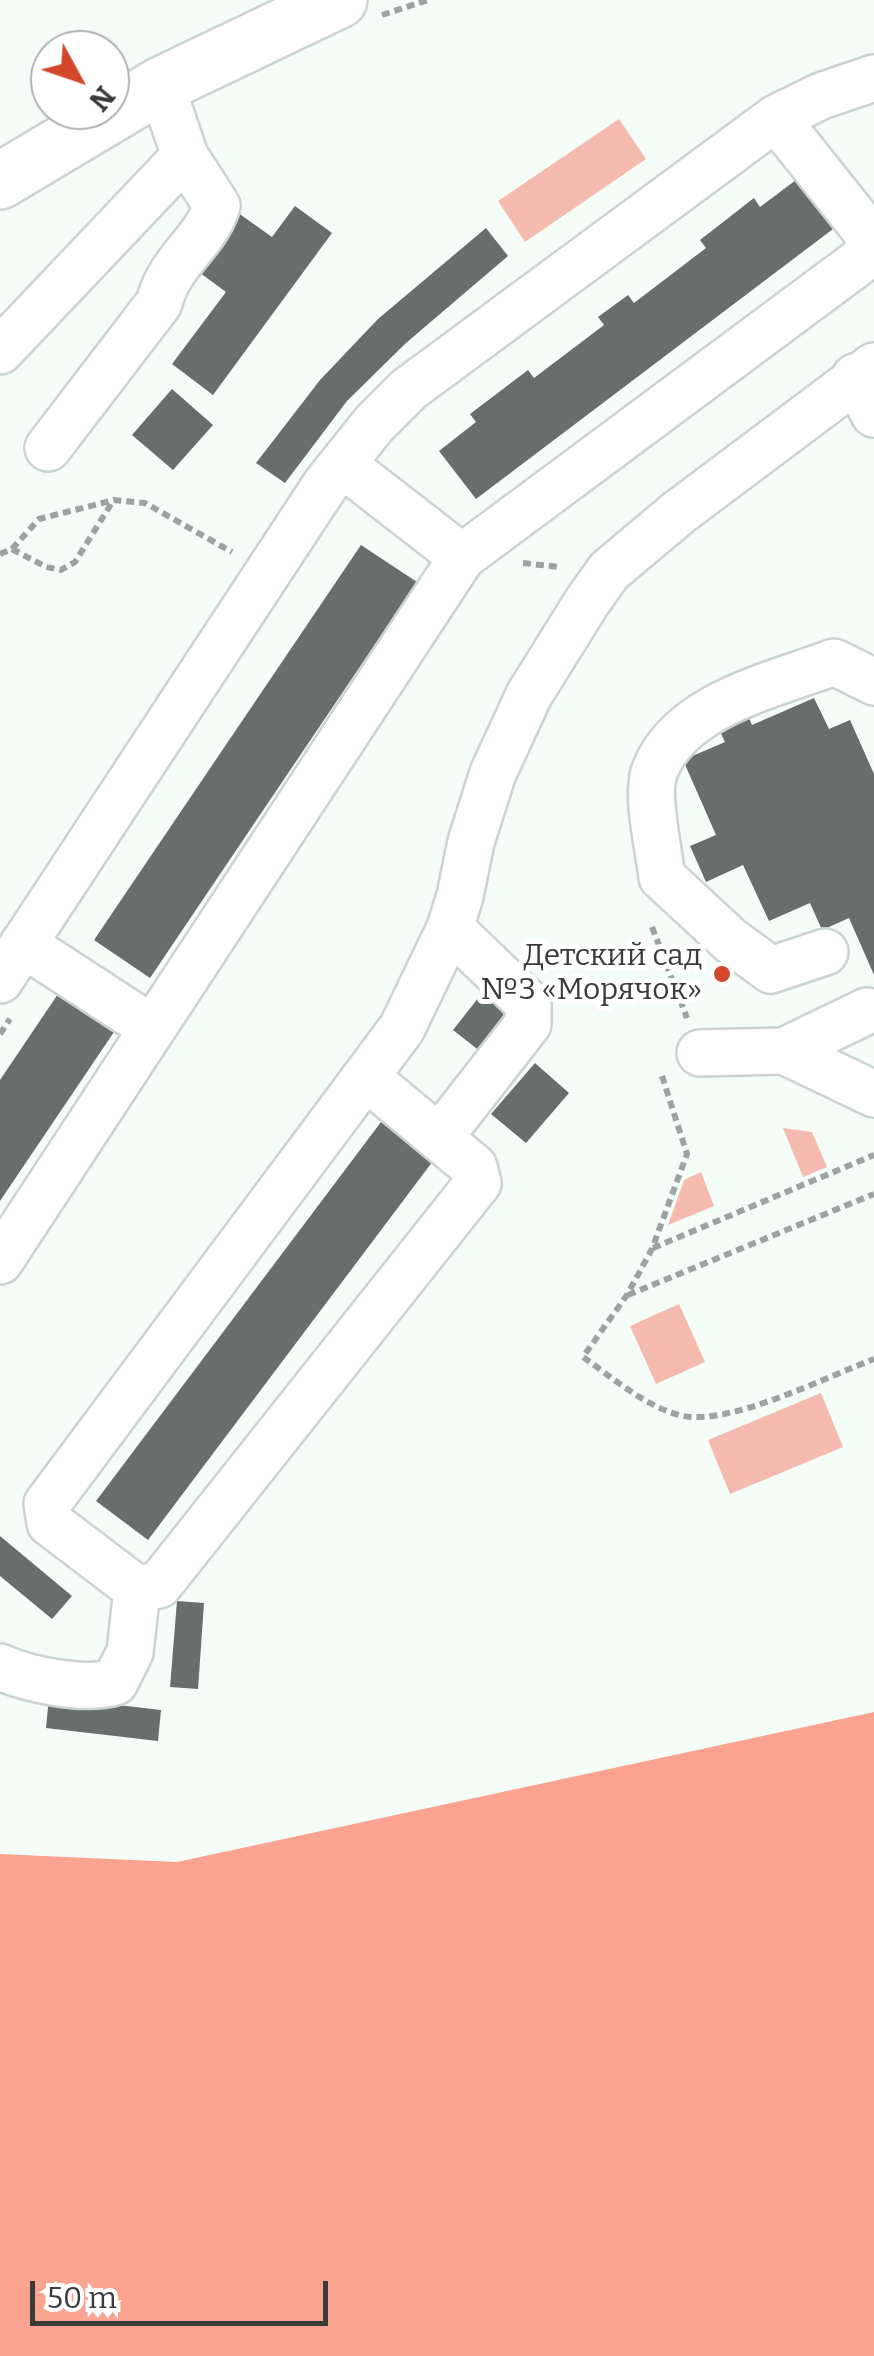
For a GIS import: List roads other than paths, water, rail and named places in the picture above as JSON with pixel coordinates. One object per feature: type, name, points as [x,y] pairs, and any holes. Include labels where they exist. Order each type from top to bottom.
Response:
[{"type":"highway","points":[[0,181],[160,85],[339,0]]},
{"type":"lane","points":[[152,1028],[12,962],[326,484],[409,388],[776,118],[820,96],[874,78]]},
{"type":"lane","points":[[48,448],[159,303],[165,281],[212,219],[217,206],[185,156],[160,85]]},
{"type":"lane","points":[[0,1260],[462,557],[863,259],[869,248],[869,235],[776,118]]},
{"type":"lane","points":[[0,351],[185,156]]},
{"type":"lane","points":[[367,1078],[474,1168],[478,1183],[159,1585],[137,1589],[50,1523],[47,1504],[402,1028],[450,928],[470,842],[494,773],[529,695],[609,571],[678,513],[868,386]]},
{"type":"lane","points":[[342,464],[462,557]]},
{"type":"lane","points":[[825,952],[771,970],[730,940],[662,877],[652,809],[654,771],[687,724],[734,700],[834,662],[874,682]]},
{"type":"lane","points":[[439,1138],[528,1024],[528,1003],[450,928]]},
{"type":"lane","points":[[700,1053],[784,1051],[867,1011]]},
{"type":"lane","points":[[784,1051],[874,1094]]},
{"type":"lane","points":[[0,1667],[19,1676],[99,1687],[115,1682],[130,1652],[137,1589]]},
{"type":"place","name":"Детский сад №3 «Морячок»","points":[[722,974]]}]
